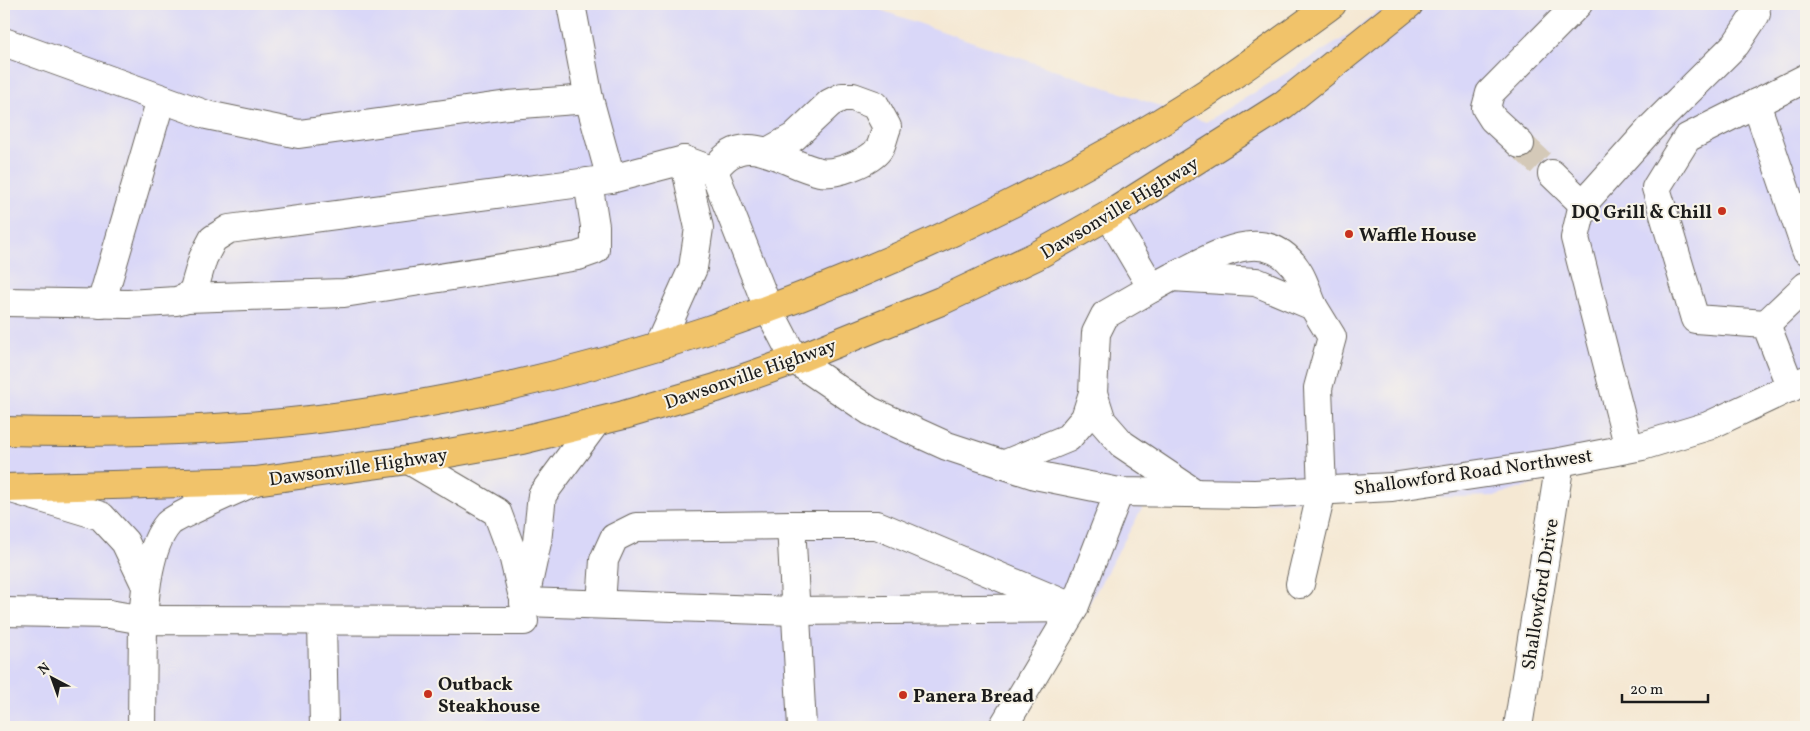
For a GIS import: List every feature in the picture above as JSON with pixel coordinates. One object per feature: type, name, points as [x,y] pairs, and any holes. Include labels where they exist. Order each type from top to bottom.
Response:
[{"type":"main road","points":[[4,431],[146,430],[249,426],[368,411],[470,393],[551,375],[658,346],[768,308],[898,259],[1032,194],[1140,135],[1242,69],[1332,4]]},
{"type":"main road","name":"Dawsonville Highway","points":[[7,489],[255,481],[409,460],[522,440],[596,422],[716,388],[795,360],[941,301],[1036,256],[1109,215],[1283,105],[1409,4]]},
{"type":"street","points":[[4,302],[101,304],[176,301],[187,298],[344,293],[578,256],[595,250],[595,226],[600,180],[589,98],[571,4]]},
{"type":"street","points":[[1520,144],[1493,119],[1486,108],[1490,93],[1578,4]]},
{"type":"street","points":[[1629,448],[1576,238],[1583,204],[1652,127],[1736,44],[1756,14],[1755,4]]},
{"type":"street","points":[[4,42],[208,115],[299,134],[508,105],[589,98]]},
{"type":"street","points":[[1806,78],[1687,138],[1656,188],[1695,320],[1766,324],[1806,286]]},
{"type":"street","points":[[101,304],[161,99]]},
{"type":"street","points":[[1756,103],[1806,250]]},
{"type":"street","points":[[714,171],[722,158],[735,150],[769,151]]},
{"type":"street","points":[[187,298],[194,289],[204,258],[213,240],[229,229],[600,180],[684,160],[714,171],[768,308],[795,360]]},
{"type":"street","points":[[658,346],[693,268],[699,228],[684,160]]},
{"type":"street","points":[[1552,174],[1583,204]]},
{"type":"street","points":[[1109,215],[1162,283]]},
{"type":"street","points":[[1003,465],[1068,438],[1085,418],[1093,393],[1096,333],[1105,316],[1162,283],[1225,252],[1248,245],[1279,251],[1299,273],[1313,306],[1332,337],[1318,388],[1322,490],[1300,584]]},
{"type":"street","points":[[1162,283],[1256,282],[1313,306]]},
{"type":"street","points":[[1766,324],[1799,384]]},
{"type":"street","name":"Shallowford Road Northwest","points":[[795,360],[870,411],[947,446],[1036,476],[1119,492],[1255,494],[1392,486],[1560,462],[1629,448],[1708,426],[1799,384]]},
{"type":"street","points":[[1093,393],[1102,420],[1122,444],[1195,493]]},
{"type":"street","points":[[4,421],[39,432]]},
{"type":"street","points":[[524,612],[537,542],[542,495],[596,422]]},
{"type":"street","points":[[409,460],[497,512],[513,555],[524,612]]},
{"type":"street","name":"Shallowford Drive","points":[[1518,727],[1560,462]]},
{"type":"street","points":[[142,727],[143,620],[146,586],[154,552],[169,523],[255,481]]},
{"type":"street","points":[[7,489],[101,516],[125,542],[146,586]]},
{"type":"street","points":[[1003,727],[1074,608],[1119,492]]},
{"type":"street","points":[[601,604],[604,560],[614,538],[636,527],[792,525],[877,526],[1074,608]]},
{"type":"street","points":[[792,525],[802,727]]},
{"type":"street","points":[[4,612],[109,614],[143,620],[322,621],[524,612],[601,604],[795,611],[1074,608]]},
{"type":"street","points":[[322,621],[324,727]]},
{"type":"shaded area","points":[[4,4],[863,4],[1206,122],[1352,33],[1386,4],[1806,4],[1806,396],[1497,496],[1144,505],[1021,727],[4,727]]},
{"type":"tunnel","points":[[1520,144],[1552,174]]},
{"type":"place","name":"DQ Grill & Chill","points":[[1722,211]]},
{"type":"place","name":"Waffle House","points":[[1349,234]]},
{"type":"place","name":"Outback Steakhouse","points":[[428,694]]},
{"type":"place","name":"Panera Bread","points":[[903,695]]}]
